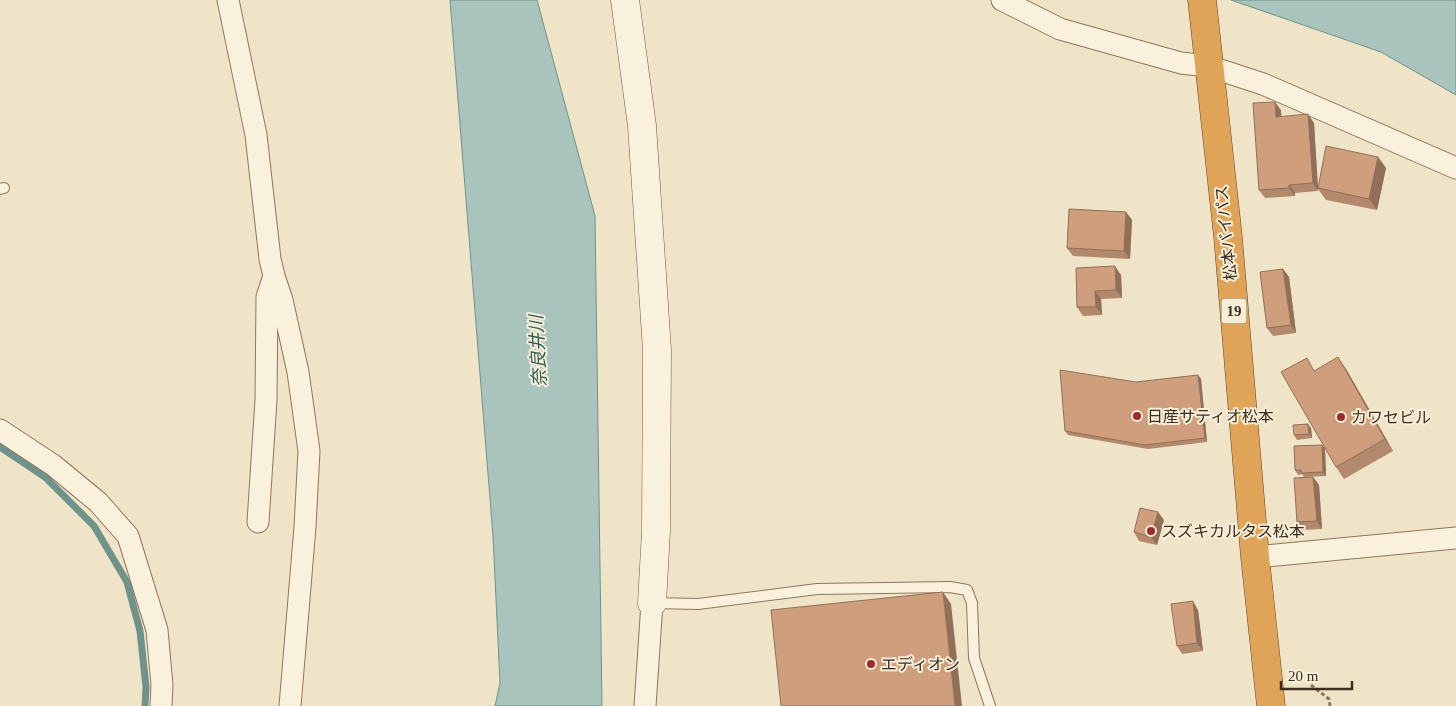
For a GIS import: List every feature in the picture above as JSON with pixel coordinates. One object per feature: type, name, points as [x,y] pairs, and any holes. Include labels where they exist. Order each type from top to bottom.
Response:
[{"type":"highway","name":"松本バイパス","points":[[1202,0],[1228,238],[1254,557],[1271,706]]},
{"type":"street","points":[[228,0],[256,135],[270,259],[282,300],[298,372],[309,451],[305,527],[290,706]]},
{"type":"street","points":[[625,0],[642,126],[657,350],[656,531],[645,706]]},
{"type":"street","points":[[1002,0],[1060,29],[1181,63],[1208,58],[1456,168]]},
{"type":"street","points":[[258,522],[266,400],[267,298],[274,276]]},
{"type":"street","points":[[0,430],[53,465],[98,502],[128,536],[158,630],[162,684],[161,706]]},
{"type":"street","points":[[1254,557],[1456,538]]},
{"type":"lane","points":[[652,603],[698,604],[816,589],[950,586],[967,590],[972,603],[974,658],[990,706]]},
{"type":"path","points":[[1311,685],[1329,699],[1330,706]]},
{"type":"water","name":"奈良井川","points":[[450,0],[537,0],[595,216],[602,706],[495,706],[500,683],[493,536]]},
{"type":"water","points":[[1231,0],[1456,0],[1456,95],[1381,52]]},
{"type":"building","points":[[1275,102],[1276,117],[1308,114],[1313,183],[1289,185],[1289,188],[1259,190],[1253,103]]},
{"type":"building","points":[[1326,146],[1378,157],[1369,199],[1318,188]]},
{"type":"building","points":[[1069,209],[1126,212],[1124,251],[1067,248]]},
{"type":"building","points":[[1115,266],[1116,290],[1095,291],[1096,307],[1077,307],[1076,268]]},
{"type":"building","points":[[1283,269],[1291,325],[1267,328],[1260,272]]},
{"type":"building","name":"カワセビル","points":[[1338,357],[1385,439],[1336,467],[1281,372],[1307,358],[1314,371]]},
{"type":"building","points":[[1060,370],[1136,382],[1198,375],[1205,438],[1145,445],[1065,431]]},
{"type":"building","points":[[1308,424],[1309,434],[1294,435],[1293,425]]},
{"type":"building","points":[[1322,445],[1323,472],[1301,473],[1301,470],[1295,470],[1294,446]]},
{"type":"building","points":[[1313,477],[1317,521],[1297,522],[1294,478]]},
{"type":"building","points":[[1140,508],[1158,512],[1151,537],[1134,532]]},
{"type":"building","name":"エディオン","points":[[943,592],[955,706],[781,706],[771,610]]},
{"type":"building","points":[[1193,601],[1197,643],[1177,646],[1171,604]]},
{"type":"waterway","points":[[0,447],[45,477],[94,526],[127,582],[140,631],[146,687],[145,706]]},
{"type":"place","name":"日産サティオ松本","points":[[1137,416]]},
{"type":"place","name":"カワセビル","points":[[1341,417]]},
{"type":"place","name":"スズキカルタス松本","points":[[1151,531]]},
{"type":"place","name":"エディオン","points":[[871,664]]}]
